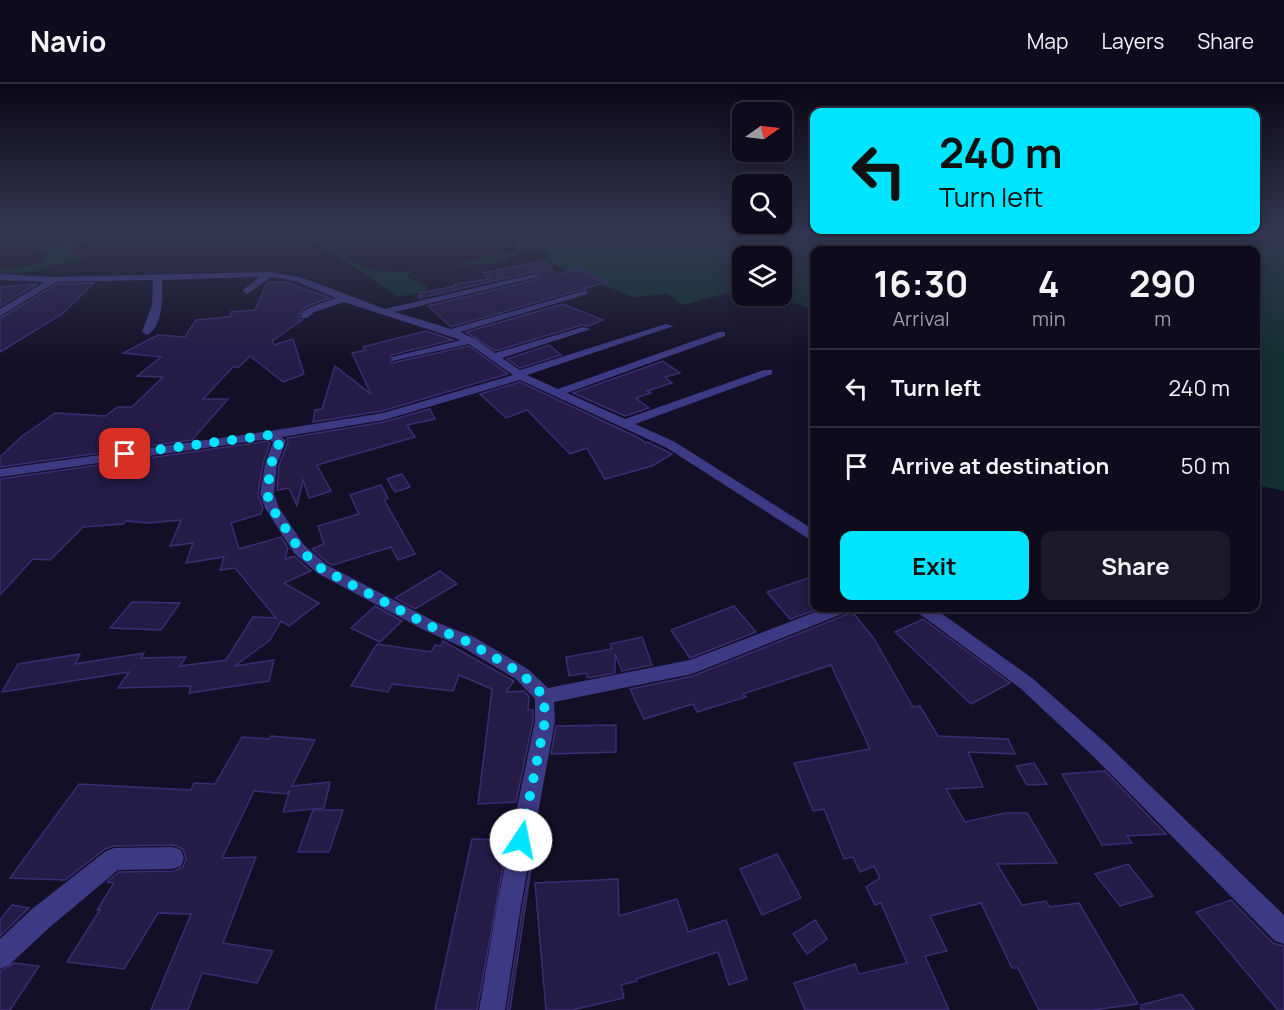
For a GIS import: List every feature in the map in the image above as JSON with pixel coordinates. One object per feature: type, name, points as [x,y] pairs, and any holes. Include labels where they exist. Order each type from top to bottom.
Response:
[{"type":"street","points":[[0,277],[54,280],[201,275]]},
{"type":"street","points":[[248,291],[268,275]]},
{"type":"street","points":[[276,275],[297,279],[382,312],[452,332],[471,341],[520,375],[670,446],[810,534]]},
{"type":"street","points":[[147,332],[155,318],[159,289],[157,276]]},
{"type":"street","points":[[382,312],[534,277]]},
{"type":"street","points":[[0,313],[54,280]]},
{"type":"street","points":[[452,332],[584,292]]},
{"type":"street","points":[[304,316],[311,310],[346,298]]},
{"type":"street","points":[[0,473],[270,435],[384,416],[520,375],[669,326]]},
{"type":"street","points":[[494,357],[586,329]]},
{"type":"street","points":[[559,392],[722,334]]},
{"type":"street","points":[[396,359],[471,341]]},
{"type":"street","points":[[623,424],[768,372]]},
{"type":"street","points":[[270,435],[280,441],[271,464],[267,494],[272,508],[299,549],[322,569],[430,626],[468,642],[504,663],[522,674],[544,696],[545,721],[509,905],[492,1010]]},
{"type":"street","points":[[544,696],[692,667],[831,612]]},
{"type":"street","points":[[928,612],[1026,683],[1101,752],[1284,932]]},
{"type":"street","points":[[0,956],[41,918],[114,859],[173,858]]},
{"type":"green space","points":[[367,275],[408,275],[407,277],[428,286],[425,292],[397,297]]},
{"type":"green space","points":[[579,275],[732,275],[732,293],[682,305],[668,294],[633,297]]},
{"type":"green space","points":[[792,275],[810,275],[810,309],[792,302]]},
{"type":"green space","points":[[1260,275],[1284,275],[1284,491],[1260,486]]},
{"type":"building","points":[[485,275],[519,275],[420,298],[418,296],[422,295],[420,293],[456,286],[455,284],[489,279]]},
{"type":"building","points":[[537,275],[592,275],[607,282],[451,327],[428,306],[539,279]]},
{"type":"building","points":[[285,282],[330,298],[307,306],[299,314],[299,320],[302,320],[272,341],[274,345],[293,339],[304,374],[283,382],[250,356],[239,367],[233,367],[203,399],[228,399],[192,440],[0,467],[0,457],[21,437],[55,413],[106,416],[117,407],[132,407],[163,377],[137,376],[161,357],[123,353],[158,335],[185,337],[196,320],[231,316],[231,312],[255,310],[267,283]]},
{"type":"building","points":[[94,283],[62,314],[0,352],[0,318],[57,284]]},
{"type":"building","points":[[37,284],[0,306],[0,287]]},
{"type":"building","points":[[563,304],[603,320],[495,351],[466,332]]},
{"type":"building","points":[[426,331],[453,340],[391,355],[391,363],[469,346],[508,374],[382,411],[313,422],[315,410],[322,409],[335,366],[371,394],[352,353],[366,350],[363,347]]},
{"type":"building","points":[[549,345],[561,355],[520,368],[507,359]]},
{"type":"building","points":[[663,361],[680,373],[665,377],[672,383],[647,391],[651,393],[636,398],[649,408],[625,416],[573,393]]},
{"type":"building","points":[[520,382],[672,454],[652,466],[605,479],[587,448],[570,454],[527,410],[506,418],[480,394]]},
{"type":"building","points":[[430,409],[435,419],[407,425],[415,437],[317,465],[331,491],[309,498],[303,480],[297,506],[289,488],[277,490],[279,465],[288,442],[287,438],[384,422]]},
{"type":"building","points":[[268,441],[270,443],[263,464],[258,494],[263,508],[261,514],[231,523],[239,549],[281,537],[288,548],[285,559],[294,556],[311,571],[284,583],[319,603],[289,626],[281,621],[270,640],[235,666],[274,660],[269,681],[189,693],[191,686],[118,688],[129,672],[2,692],[18,664],[80,654],[75,664],[144,653],[141,658],[186,657],[180,666],[226,660],[253,617],[276,618],[235,568],[220,570],[224,557],[186,563],[193,543],[170,546],[181,520],[148,523],[126,521],[123,524],[83,527],[50,560],[33,559],[0,595],[0,479]]},
{"type":"building","points":[[402,474],[410,487],[395,492],[387,479]]},
{"type":"building","points":[[381,485],[388,498],[384,500],[415,554],[398,560],[391,547],[333,565],[328,563],[312,549],[324,544],[318,526],[359,514],[350,495]]},
{"type":"building","points":[[440,571],[457,584],[415,609],[395,598]]},
{"type":"building","points":[[808,578],[810,580],[810,612],[790,619],[767,592]]},
{"type":"building","points":[[132,602],[180,603],[161,630],[110,628]]},
{"type":"building","points":[[375,606],[402,621],[380,642],[351,628]]},
{"type":"building","points":[[734,606],[756,632],[690,658],[671,630]]},
{"type":"building","points":[[853,612],[874,639],[913,707],[920,706],[938,736],[1008,739],[1015,754],[968,752],[983,787],[946,789],[965,822],[1005,813],[1027,813],[1057,863],[997,864],[1022,905],[1046,901],[1049,907],[1079,903],[1138,1004],[1093,1010],[1039,1010],[1018,968],[1012,968],[981,903],[930,916],[947,951],[925,956],[949,1010],[805,1010],[794,983],[855,964],[859,974],[907,963],[881,903],[875,905],[866,887],[880,878],[874,866],[860,872],[853,857],[844,859],[824,809],[813,811],[794,763],[870,749],[831,665],[743,694],[746,697],[697,712],[693,704],[644,719],[630,689],[693,676]]},
{"type":"building","points":[[923,619],[1010,683],[971,704],[895,632]]},
{"type":"building","points":[[642,637],[652,665],[622,671],[615,654],[615,673],[588,678],[586,673],[569,676],[566,657],[612,649],[610,644]]},
{"type":"building","points":[[443,641],[514,681],[506,692],[524,691],[529,696],[528,710],[533,710],[533,721],[516,802],[478,804],[492,689],[459,675],[453,691],[392,684],[388,692],[351,686],[377,644],[431,652],[435,645],[441,646]]},
{"type":"building","points":[[616,725],[616,752],[551,754],[556,726]]},
{"type":"building","points":[[271,736],[315,740],[292,786],[330,782],[324,808],[283,812],[290,790],[287,794],[254,791],[222,858],[256,857],[223,943],[273,951],[257,983],[202,973],[188,1010],[151,1010],[191,914],[158,913],[124,969],[67,962],[114,883],[107,882],[119,872],[174,871],[183,867],[186,859],[183,849],[174,845],[114,846],[105,849],[65,880],[10,878],[79,784],[191,790],[194,783],[215,784],[242,737],[269,739]]},
{"type":"building","points":[[1034,763],[1047,784],[1027,785],[1016,766]]},
{"type":"building","points":[[1105,771],[1166,834],[1127,836],[1132,843],[1102,845],[1062,774]]},
{"type":"building","points":[[313,810],[343,810],[329,852],[298,852]]},
{"type":"building","points":[[472,839],[508,840],[477,1010],[435,1010]]},
{"type":"building","points":[[535,841],[510,1010],[507,1010],[523,905]]},
{"type":"building","points":[[777,854],[801,898],[762,915],[740,869]]},
{"type":"building","points":[[1128,864],[1153,896],[1120,906],[1095,874]]},
{"type":"building","points":[[618,879],[619,916],[677,899],[688,932],[726,920],[747,979],[729,985],[718,952],[621,985],[624,998],[572,1010],[546,1010],[535,883]]},
{"type":"building","points":[[1231,900],[1273,943],[1284,946],[1284,1010],[1278,1010],[1196,912]]},
{"type":"building","points":[[12,905],[29,908],[0,936],[0,920]]},
{"type":"building","points":[[815,920],[827,939],[807,954],[793,934]]},
{"type":"building","points":[[14,963],[39,966],[10,1010],[0,1010],[0,971]]},
{"type":"building","points":[[1182,994],[1194,1010],[1141,1010],[1141,1005]]},
{"type":"route","points":[[125,454],[270,435],[280,441],[271,464],[267,494],[272,508],[299,549],[322,569],[430,626],[468,642],[522,674],[544,696],[545,721],[521,840]]}]
